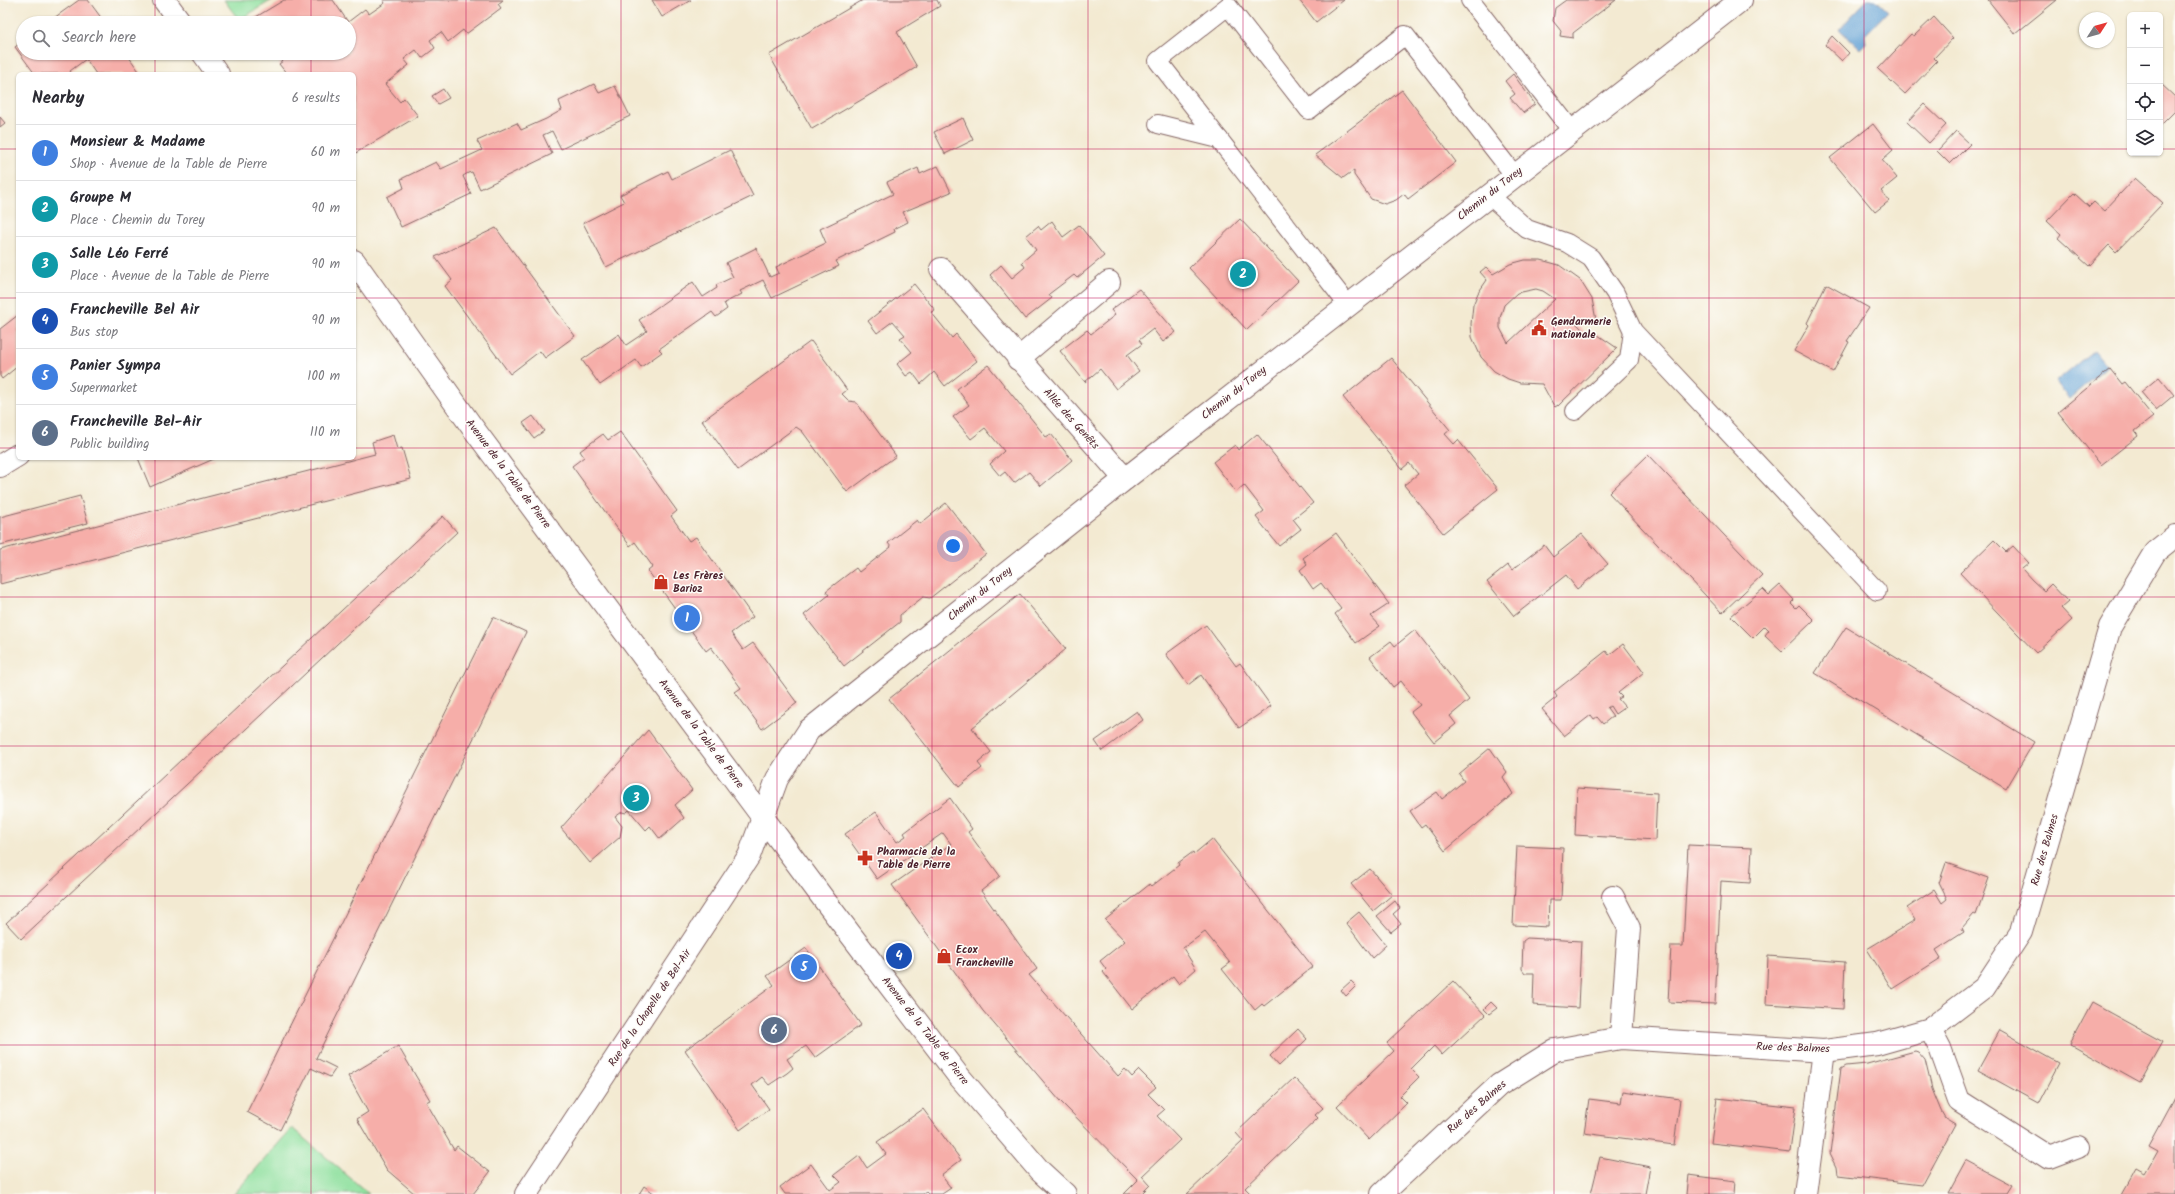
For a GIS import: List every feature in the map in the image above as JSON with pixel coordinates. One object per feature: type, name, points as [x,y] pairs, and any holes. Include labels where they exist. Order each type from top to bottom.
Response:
[{"type":"street","points":[[164,0],[176,16]]},
{"type":"street","name":"Chemin du Torey","points":[[763,816],[777,779],[809,730],[1125,479],[1741,0]]},
{"type":"street","points":[[208,60],[217,72]]},
{"type":"street","name":"Avenue de la Table de Pierre","points":[[356,264],[470,424],[957,1074],[1040,1171],[1065,1194]]},
{"type":"street","name":"Allée des Genêts","points":[[941,269],[1125,479]]},
{"type":"street","points":[[1018,358],[1109,282]]},
{"type":"street","points":[[0,466],[16,455]]},
{"type":"street","name":"Rue des Balmes","points":[[1382,1194],[1499,1085],[1555,1050],[1621,1038],[1824,1051],[1877,1044],[1930,1029],[1984,988],[2021,932],[2110,628],[2155,552],[2175,536]]},
{"type":"street","name":"Rue de la Chapelle de Bel-Air","points":[[526,1194],[728,891],[749,856],[763,816]]},
{"type":"street","points":[[1613,897],[1628,928],[1621,1038]]},
{"type":"street","points":[[1930,1029],[1940,1048],[1958,1101],[2049,1158],[2078,1147]]},
{"type":"street","points":[[1805,1194],[1824,1051]]},
{"type":"lane","points":[[1470,0],[1572,131]]},
{"type":"lane","points":[[1348,305],[1158,61],[1228,6],[1309,110],[1405,35],[1515,176]]},
{"type":"lane","points":[[1158,124],[1219,139]]},
{"type":"lane","points":[[1489,195],[1528,229],[1567,243],[1591,258],[1615,293],[1634,331],[1877,591]]},
{"type":"lane","points":[[1575,411],[1629,360],[1634,331]]},
{"type":"green space","points":[[224,0],[272,0],[246,16],[236,16]]},
{"type":"green space","points":[[292,1128],[369,1194],[234,1194]]},
{"type":"water","points":[[1867,0],[1876,0],[1888,11],[1865,35],[1866,43],[1860,49],[1839,29]]},
{"type":"water","points":[[2094,350],[2107,366],[2069,399],[2055,382]]},
{"type":"building","points":[[79,0],[88,0],[100,16],[57,16]]},
{"type":"building","points":[[284,0],[333,0],[344,16],[258,16]]},
{"type":"building","points":[[383,0],[503,0],[498,4],[501,8],[466,34],[463,30],[448,42],[441,32],[430,40],[435,48],[422,58],[416,50],[404,59],[409,65],[385,84],[400,102],[404,98],[418,116],[356,153],[356,72],[285,72],[279,64],[283,61],[282,60],[356,60],[356,16],[365,9],[369,14],[385,3]]},
{"type":"building","points":[[652,0],[691,0],[662,17]]},
{"type":"building","points":[[863,0],[937,0],[940,6],[897,32],[917,67],[812,129],[769,55]]},
{"type":"building","points":[[1299,0],[1344,0],[1316,22]]},
{"type":"building","points":[[1566,0],[1616,0],[1573,33],[1573,38],[1560,36],[1561,31],[1553,21],[1555,8]]},
{"type":"building","points":[[1988,0],[2057,0],[2015,34]]},
{"type":"building","points":[[1934,17],[1953,38],[1934,58],[1937,61],[1905,94],[1878,69],[1911,34],[1914,36]]},
{"type":"building","points":[[1832,36],[1849,53],[1842,61],[1825,45]]},
{"type":"building","points":[[25,60],[85,60],[71,72],[34,72]]},
{"type":"building","points":[[87,60],[131,60],[140,72],[95,72]]},
{"type":"building","points":[[1513,74],[1535,104],[1523,113],[1510,98],[1515,94],[1505,81]]},
{"type":"building","points":[[594,84],[599,93],[615,86],[630,116],[561,149],[552,131],[543,135],[552,154],[480,189],[472,172],[468,173],[463,176],[471,194],[401,227],[387,197],[404,188],[401,179],[436,162],[441,169],[482,150],[477,141],[517,123],[521,130],[546,119],[562,110],[559,101]]},
{"type":"building","points":[[2163,86],[2175,97],[2175,111],[2163,123]]},
{"type":"building","points":[[443,89],[449,98],[438,104],[432,96]]},
{"type":"building","points":[[1402,90],[1456,162],[1408,199],[1404,194],[1396,200],[1385,204],[1371,199],[1354,175],[1354,170],[1343,178],[1315,155]]},
{"type":"building","points":[[1924,104],[1946,125],[1929,143],[1907,122]]},
{"type":"building","points":[[0,117],[5,123],[0,127]]},
{"type":"building","points":[[963,118],[973,140],[945,154],[934,132]]},
{"type":"building","points":[[1873,124],[1893,150],[1882,160],[1897,178],[1881,191],[1889,201],[1875,212],[1830,158]]},
{"type":"building","points":[[1956,131],[1970,144],[1950,164],[1937,151]]},
{"type":"building","points":[[730,150],[753,196],[606,267],[583,223],[624,202],[620,195],[668,171],[672,179]]},
{"type":"building","points":[[938,166],[951,192],[903,212],[908,222],[894,229],[895,232],[836,261],[839,266],[772,298],[763,280],[740,291],[742,294],[724,303],[727,309],[716,317],[712,312],[659,349],[662,352],[641,367],[636,360],[600,385],[582,360],[619,334],[626,345],[647,331],[639,320],[693,282],[703,297],[717,288],[716,285],[733,277],[726,263],[756,248],[770,277],[779,273],[776,267],[826,243],[820,229],[893,194],[887,182],[918,168],[920,174]]},
{"type":"building","points":[[2135,178],[2163,203],[2116,252],[2109,245],[2089,266],[2058,238],[2061,234],[2047,221],[2074,193],[2089,207],[2094,202],[2104,211]]},
{"type":"building","points":[[1240,219],[1298,281],[1247,330],[1189,268]]},
{"type":"building","points":[[1052,221],[1063,237],[1079,225],[1104,256],[1077,278],[1074,275],[1049,294],[1052,298],[1025,319],[990,275],[1001,265],[1012,278],[1025,267],[1022,262],[1036,250],[1026,236],[1038,226],[1041,230]]},
{"type":"building","points":[[496,228],[575,336],[545,358],[540,351],[510,374],[445,286],[452,280],[435,257]]},
{"type":"building","points":[[1525,260],[1541,260],[1559,265],[1580,280],[1592,299],[1596,320],[1574,321],[1587,334],[1591,333],[1598,335],[1617,348],[1558,406],[1555,407],[1542,384],[1520,383],[1508,379],[1494,371],[1481,357],[1472,337],[1471,324],[1473,305],[1478,293],[1487,280],[1480,272],[1486,267],[1493,274],[1510,264]],"holes":[[[1536,289],[1543,291],[1555,299],[1508,343],[1500,328],[1500,318],[1504,305],[1517,293]]]},
{"type":"building","points":[[914,284],[935,310],[931,312],[952,338],[956,334],[977,361],[945,386],[934,372],[921,384],[912,372],[906,376],[897,364],[912,352],[900,338],[905,335],[893,321],[877,333],[868,321]]},
{"type":"building","points":[[1826,284],[1869,308],[1847,341],[1849,342],[1833,372],[1794,351],[1809,325],[1807,323]]},
{"type":"building","points":[[1139,289],[1176,332],[1163,342],[1153,329],[1139,340],[1142,344],[1127,355],[1139,371],[1116,389],[1100,369],[1085,382],[1060,351],[1087,330],[1091,334],[1115,315],[1111,310]]},
{"type":"building","points":[[16,317],[16,368],[2,379],[0,376],[0,329]]},
{"type":"building","points":[[811,341],[847,390],[842,394],[849,401],[856,402],[896,456],[847,492],[802,431],[796,427],[738,470],[702,421]]},
{"type":"building","points":[[1391,358],[1450,430],[1445,434],[1454,444],[1458,440],[1498,489],[1443,533],[1404,485],[1418,474],[1409,463],[1402,469],[1343,397]]},
{"type":"building","points":[[988,365],[1046,437],[1051,434],[1072,460],[1041,486],[1029,472],[1014,483],[1005,472],[1000,476],[990,464],[1004,451],[985,428],[971,439],[953,417],[969,405],[957,389]]},
{"type":"building","points":[[2110,369],[2122,384],[2125,382],[2153,417],[2135,431],[2138,436],[2101,465],[2058,412]]},
{"type":"building","points":[[2159,377],[2174,395],[2156,410],[2141,392]]},
{"type":"building","points":[[533,416],[544,431],[534,438],[523,423]]},
{"type":"building","points":[[620,432],[677,511],[671,516],[689,541],[696,537],[753,617],[731,633],[743,650],[753,643],[797,703],[762,729],[735,692],[741,688],[711,647],[706,651],[648,571],[653,567],[635,542],[630,546],[572,466],[584,457],[580,451],[603,434],[608,440]]},
{"type":"building","points":[[1257,434],[1313,503],[1293,519],[1301,529],[1279,546],[1256,517],[1264,511],[1244,485],[1236,492],[1213,462],[1235,445],[1238,450]]},
{"type":"building","points":[[393,435],[397,449],[402,448],[411,479],[0,584],[0,550],[356,460],[375,454],[372,442]]},
{"type":"building","points":[[1648,455],[1762,575],[1722,613],[1609,493]]},
{"type":"building","points":[[139,460],[211,460],[150,487]]},
{"type":"building","points":[[80,496],[88,523],[0,545],[0,517]]},
{"type":"building","points":[[946,503],[986,554],[930,598],[923,597],[900,615],[900,622],[844,666],[804,615],[829,595],[826,591],[856,568],[859,572],[891,547],[888,543],[917,520],[920,524]]},
{"type":"building","points":[[443,516],[457,532],[21,939],[6,923]]},
{"type":"building","points":[[1336,533],[1389,604],[1371,616],[1380,626],[1356,643],[1335,614],[1341,609],[1321,583],[1313,589],[1300,570],[1307,564],[1303,558]]},
{"type":"building","points":[[1582,534],[1608,564],[1577,589],[1566,575],[1514,616],[1487,582],[1508,565],[1512,570],[1544,545],[1553,557]]},
{"type":"building","points":[[1994,540],[2006,552],[2013,546],[2029,563],[2022,569],[2032,580],[2044,591],[2051,584],[2068,602],[2061,608],[2072,620],[2036,653],[1960,573]]},
{"type":"building","points":[[1780,585],[1794,600],[1791,603],[1796,608],[1799,605],[1814,620],[1782,651],[1765,635],[1769,630],[1765,626],[1753,638],[1731,616],[1763,589],[1769,595]]},
{"type":"building","points":[[1020,594],[1066,649],[972,728],[991,752],[978,763],[982,768],[959,787],[889,699]]},
{"type":"building","points":[[493,617],[526,632],[316,1058],[336,1068],[330,1077],[311,1068],[280,1130],[247,1112]]},
{"type":"building","points":[[1206,625],[1236,666],[1240,663],[1271,706],[1239,728],[1201,675],[1188,685],[1166,654]]},
{"type":"building","points":[[1846,627],[2034,742],[2006,789],[1815,673]]},
{"type":"building","points":[[1415,630],[1469,700],[1450,716],[1456,724],[1434,742],[1411,712],[1420,705],[1401,681],[1393,687],[1370,657],[1391,641],[1395,646]]},
{"type":"building","points":[[1623,644],[1644,672],[1618,693],[1622,697],[1618,699],[1625,707],[1615,714],[1610,706],[1607,708],[1613,716],[1603,724],[1597,717],[1594,719],[1591,715],[1564,736],[1542,709],[1557,697],[1554,692],[1606,651],[1609,655]]},
{"type":"building","points":[[1137,711],[1143,720],[1102,751],[1095,741]]},
{"type":"building","points":[[648,730],[692,790],[675,805],[684,818],[660,839],[650,826],[646,830],[629,810],[626,813],[622,812],[615,817],[622,826],[620,837],[590,863],[561,828]]},
{"type":"building","points":[[1490,748],[1507,772],[1503,777],[1513,794],[1445,851],[1425,824],[1421,827],[1410,811],[1437,792],[1442,799],[1464,781],[1459,774]]},
{"type":"building","points":[[1577,788],[1657,793],[1655,840],[1575,835]]},
{"type":"building","points":[[950,798],[972,829],[968,832],[1000,876],[981,891],[1037,969],[1029,975],[1118,1076],[1125,1069],[1132,1077],[1139,1070],[1156,1087],[1148,1094],[1164,1110],[1157,1116],[1180,1140],[1142,1176],[1150,1185],[1141,1194],[1124,1194],[1138,1180],[1060,1101],[983,1011],[892,885],[951,844],[943,833],[877,879],[845,834],[876,812],[897,842],[906,836],[904,833]]},
{"type":"building","points":[[1212,839],[1313,967],[1264,1006],[1262,1004],[1255,1010],[1222,969],[1230,963],[1205,932],[1183,948],[1196,969],[1179,984],[1173,976],[1132,1009],[1103,972],[1106,969],[1100,961],[1125,941],[1105,920],[1150,884],[1152,886],[1179,865],[1178,863],[1193,852],[1194,854]]},
{"type":"building","points":[[1688,845],[1752,848],[1750,883],[1721,881],[1715,1004],[1668,1002],[1671,946],[1683,946]]},
{"type":"building","points":[[1517,846],[1563,848],[1561,900],[1549,900],[1548,927],[1513,925]]},
{"type":"building","points":[[1946,863],[1989,878],[1976,915],[1974,914],[1962,928],[1964,932],[1936,950],[1941,958],[1892,989],[1867,949],[1915,920],[1907,908],[1934,890],[1942,903],[1947,899],[1939,883]]},
{"type":"building","points":[[1370,869],[1392,895],[1373,911],[1351,884]]},
{"type":"building","points":[[1395,901],[1400,908],[1393,914],[1401,924],[1391,932],[1377,916]]},
{"type":"building","points":[[1359,912],[1386,945],[1372,958],[1346,923]]},
{"type":"building","points":[[1527,938],[1581,941],[1578,1008],[1533,1005],[1534,973],[1525,973],[1522,969],[1523,941]]},
{"type":"building","points":[[806,948],[861,1025],[815,1058],[806,1046],[787,1059],[793,1068],[769,1085],[762,1077],[752,1085],[769,1109],[740,1130],[685,1050],[774,985],[767,976]]},
{"type":"building","points":[[1768,956],[1845,962],[1843,1009],[1766,1004]]},
{"type":"building","points":[[1351,981],[1356,986],[1346,996],[1341,990]]},
{"type":"building","points":[[1453,981],[1485,1015],[1442,1055],[1434,1046],[1411,1069],[1419,1077],[1400,1096],[1407,1103],[1369,1140],[1337,1106],[1394,1051],[1387,1043]]},
{"type":"building","points":[[1491,1002],[1497,1008],[1489,1014],[1484,1009]]},
{"type":"building","points":[[2092,1003],[2163,1042],[2140,1083],[2070,1044]]},
{"type":"building","points":[[1298,1029],[1307,1039],[1279,1066],[1270,1056]]},
{"type":"building","points":[[2000,1030],[2059,1063],[2038,1103],[1978,1070]]},
{"type":"building","points":[[398,1046],[430,1100],[426,1102],[454,1150],[457,1146],[490,1172],[473,1194],[415,1194],[387,1170],[357,1119],[368,1112],[348,1076]]},
{"type":"building","points":[[1915,1051],[1918,1052],[1925,1060],[1932,1089],[1941,1111],[1945,1118],[1955,1124],[1922,1185],[1838,1175],[1837,1167],[1830,1153],[1841,1069],[1846,1066],[1867,1064]]},
{"type":"building","points":[[1294,1078],[1323,1108],[1315,1115],[1318,1118],[1245,1188],[1251,1194],[1187,1194],[1243,1141],[1236,1133]]},
{"type":"building","points":[[1623,1091],[1680,1099],[1674,1145],[1584,1133],[1589,1099],[1621,1103]]},
{"type":"building","points":[[1717,1098],[1796,1107],[1790,1152],[1711,1143]]},
{"type":"building","points":[[2175,1098],[2175,1194],[2122,1194],[2135,1171],[2144,1176],[2158,1151],[2149,1146]]},
{"type":"building","points":[[923,1109],[961,1160],[941,1175],[951,1188],[942,1194],[928,1194],[926,1192],[923,1194],[785,1194],[780,1187],[811,1164],[830,1190],[841,1182],[834,1175],[859,1156],[867,1168],[886,1154],[877,1142]]},
{"type":"building","points":[[1600,1157],[1650,1167],[1645,1194],[1591,1194]]},
{"type":"building","points":[[1966,1161],[2013,1186],[2008,1194],[1948,1194]]},
{"type":"building","points":[[1689,1175],[1735,1181],[1734,1194],[1687,1194]]},
{"type":"building","points":[[644,1186],[655,1194],[639,1194]]},
{"type":"place","name":"Groupe M","points":[[1243,274]]},
{"type":"place","name":"Gendarmerie nationale","points":[[1539,328]]},
{"type":"place","name":"Les Frères Barioz","points":[[661,582]]},
{"type":"place","name":"Monsieur & Madame","points":[[687,618]]},
{"type":"place","name":"Salle Léo Ferré","points":[[636,798]]},
{"type":"place","name":"Pharmacie de la Table de Pierre","points":[[865,858]]},
{"type":"place","name":"Francheville Bel Air","points":[[899,956]]},
{"type":"place","name":"Ecox Francheville","points":[[944,956]]},
{"type":"place","name":"Panier Sympa","points":[[804,967]]},
{"type":"place","name":"Francheville Bel-Air","points":[[774,1030]]}]
